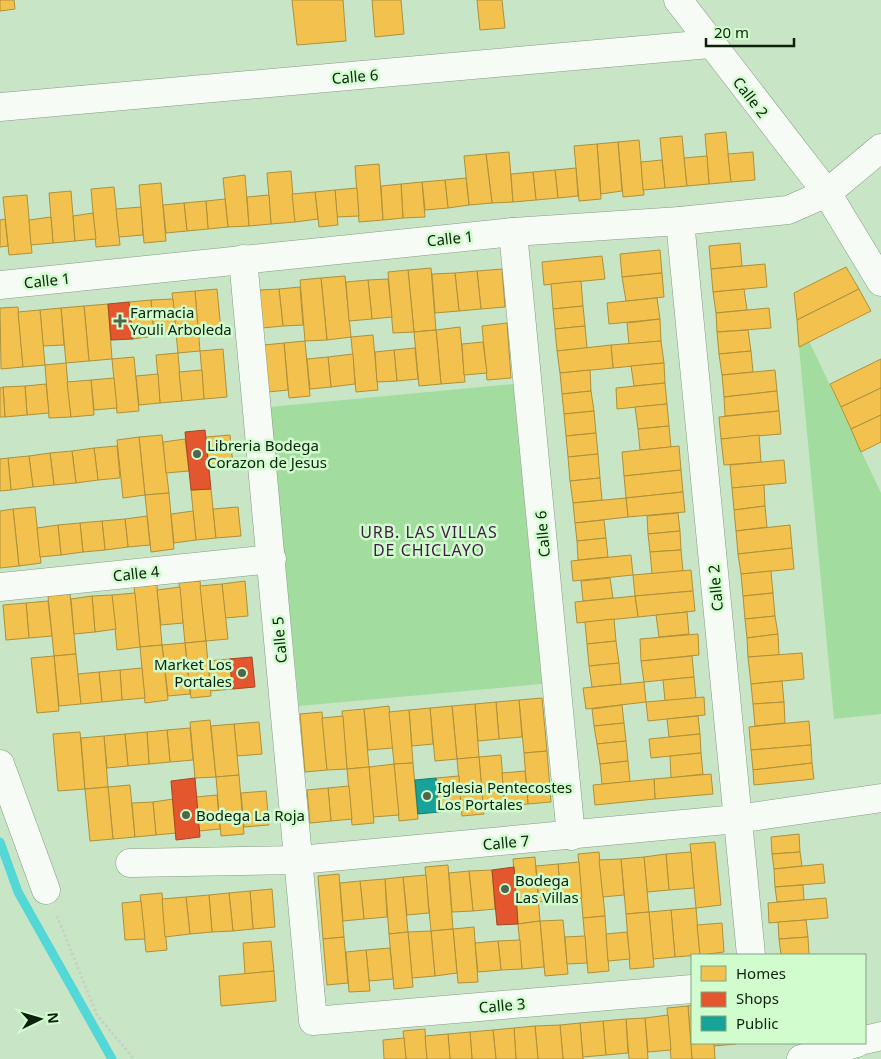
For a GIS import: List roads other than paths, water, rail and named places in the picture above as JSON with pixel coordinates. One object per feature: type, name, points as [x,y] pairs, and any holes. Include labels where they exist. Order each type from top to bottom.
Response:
[{"type":"street","name":"Calle 2","points":[[678,0],[710,44],[827,193],[881,282]]},
{"type":"street","name":"Calle 6","points":[[0,107],[710,44]]},
{"type":"street","name":"Calle 1","points":[[0,284],[513,232],[680,221],[788,210],[827,193],[881,148]]},
{"type":"street","name":"Calle 2","points":[[680,221],[751,954]]},
{"type":"street","name":"Calle 6","points":[[513,232],[571,836]]},
{"type":"street","name":"Calle 5","points":[[243,259],[313,1021]]},
{"type":"street","name":"Calle 4","points":[[0,587],[272,559]]},
{"type":"street","points":[[0,764],[46,890]]},
{"type":"street","name":"Calle 7","points":[[130,863],[299,860],[737,819],[881,798]]},
{"type":"street","name":"Calle 3","points":[[313,1021],[691,989]]},
{"type":"street","points":[[866,1040],[881,1036]]},
{"type":"street","points":[[801,1059],[854,1044]]},
{"type":"waterway","points":[[0,842],[18,892],[112,1059]]},
{"type":"place","name":"Farmacia Youli Arboleda","points":[[120,321]]},
{"type":"place","name":"Libreria Bodega Corazon de Jesus","points":[[197,454]]},
{"type":"place","name":"Market Los Portales","points":[[242,673]]},
{"type":"place","name":"Iglesia Pentecostes Los Portales","points":[[427,796]]},
{"type":"place","name":"Bodega La Roja","points":[[186,815]]},
{"type":"place","name":"Bodega Las Villas","points":[[505,889]]},
{"type":"district","name":"URB. LAS VILLAS DE CHICLAYO","points":[[429,541]]}]
